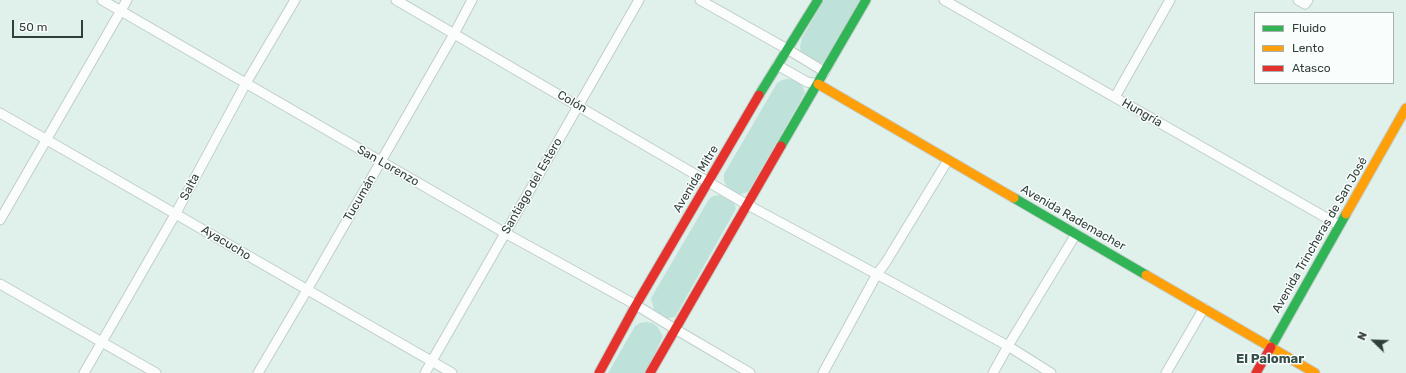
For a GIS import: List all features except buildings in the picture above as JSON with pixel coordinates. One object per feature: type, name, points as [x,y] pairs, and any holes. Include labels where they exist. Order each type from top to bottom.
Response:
[{"type":"main road","name":"Avenida Mitre","points":[[599,373],[636,305],[708,181],[787,48],[818,0]]},
{"type":"main road","points":[[650,373],[746,204],[818,84],[866,0]]},
{"type":"main road","name":"Avenida Rademacher","points":[[818,84],[1315,373]]},
{"type":"main road","name":"Avenida Trincheras de San José","points":[[1256,373],[1339,226],[1403,122],[1406,108]]},
{"type":"street","name":"San Lorenzo","points":[[102,0],[505,233],[636,305],[675,330],[750,373]]},
{"type":"street","points":[[0,220],[127,0]]},
{"type":"street","name":"Salta","points":[[84,373],[176,213],[246,83],[295,0]]},
{"type":"street","name":"Colón","points":[[396,0],[746,204],[1008,346],[1051,373]]},
{"type":"street","name":"Tucumán","points":[[258,373],[454,34],[472,0]]},
{"type":"street","name":"Santiago del Estero","points":[[425,373],[640,0]]},
{"type":"street","points":[[700,0],[787,48],[825,72]]},
{"type":"street","name":"Hungría","points":[[944,0],[1339,226]]},
{"type":"street","points":[[1115,97],[1170,0]]},
{"type":"street","points":[[777,65],[807,82],[818,84]]},
{"type":"street","name":"Ayacucho","points":[[0,113],[452,373]]},
{"type":"street","points":[[823,373],[877,274],[886,262],[948,160]]},
{"type":"street","points":[[993,373],[1076,234]]},
{"type":"street","points":[[0,284],[156,373]]},
{"type":"street","points":[[1166,373],[1204,308]]},
{"type":"green space","points":[[824,0],[862,0],[824,62],[819,64],[801,53],[800,46],[802,38]]},
{"type":"green space","points":[[788,79],[799,83],[803,87],[805,93],[748,192],[736,194],[730,191],[726,186],[724,174],[777,83]]},
{"type":"green space","points":[[719,195],[730,199],[734,203],[736,209],[675,317],[663,318],[654,310],[651,298],[709,199],[713,196]]},
{"type":"green space","points":[[646,322],[657,326],[663,336],[646,373],[608,373],[635,326]]},
{"type":"traffic: fast","points":[[759,95],[818,0]]},
{"type":"traffic: fast","points":[[781,146],[866,0]]},
{"type":"traffic: fast","points":[[1014,198],[1146,275]]},
{"type":"traffic: fast","points":[[1271,347],[1346,214]]},
{"type":"traffic: slow","points":[[818,84],[1014,198]]},
{"type":"traffic: slow","points":[[1346,214],[1406,108]]},
{"type":"traffic: slow","points":[[1146,275],[1315,373]]},
{"type":"traffic: jam","points":[[599,373],[636,305],[759,95]]},
{"type":"traffic: jam","points":[[650,373],[781,146]]},
{"type":"traffic: jam","points":[[1256,373],[1271,347]]},
{"type":"district","name":"El Palomar","points":[[1270,359]]}]
